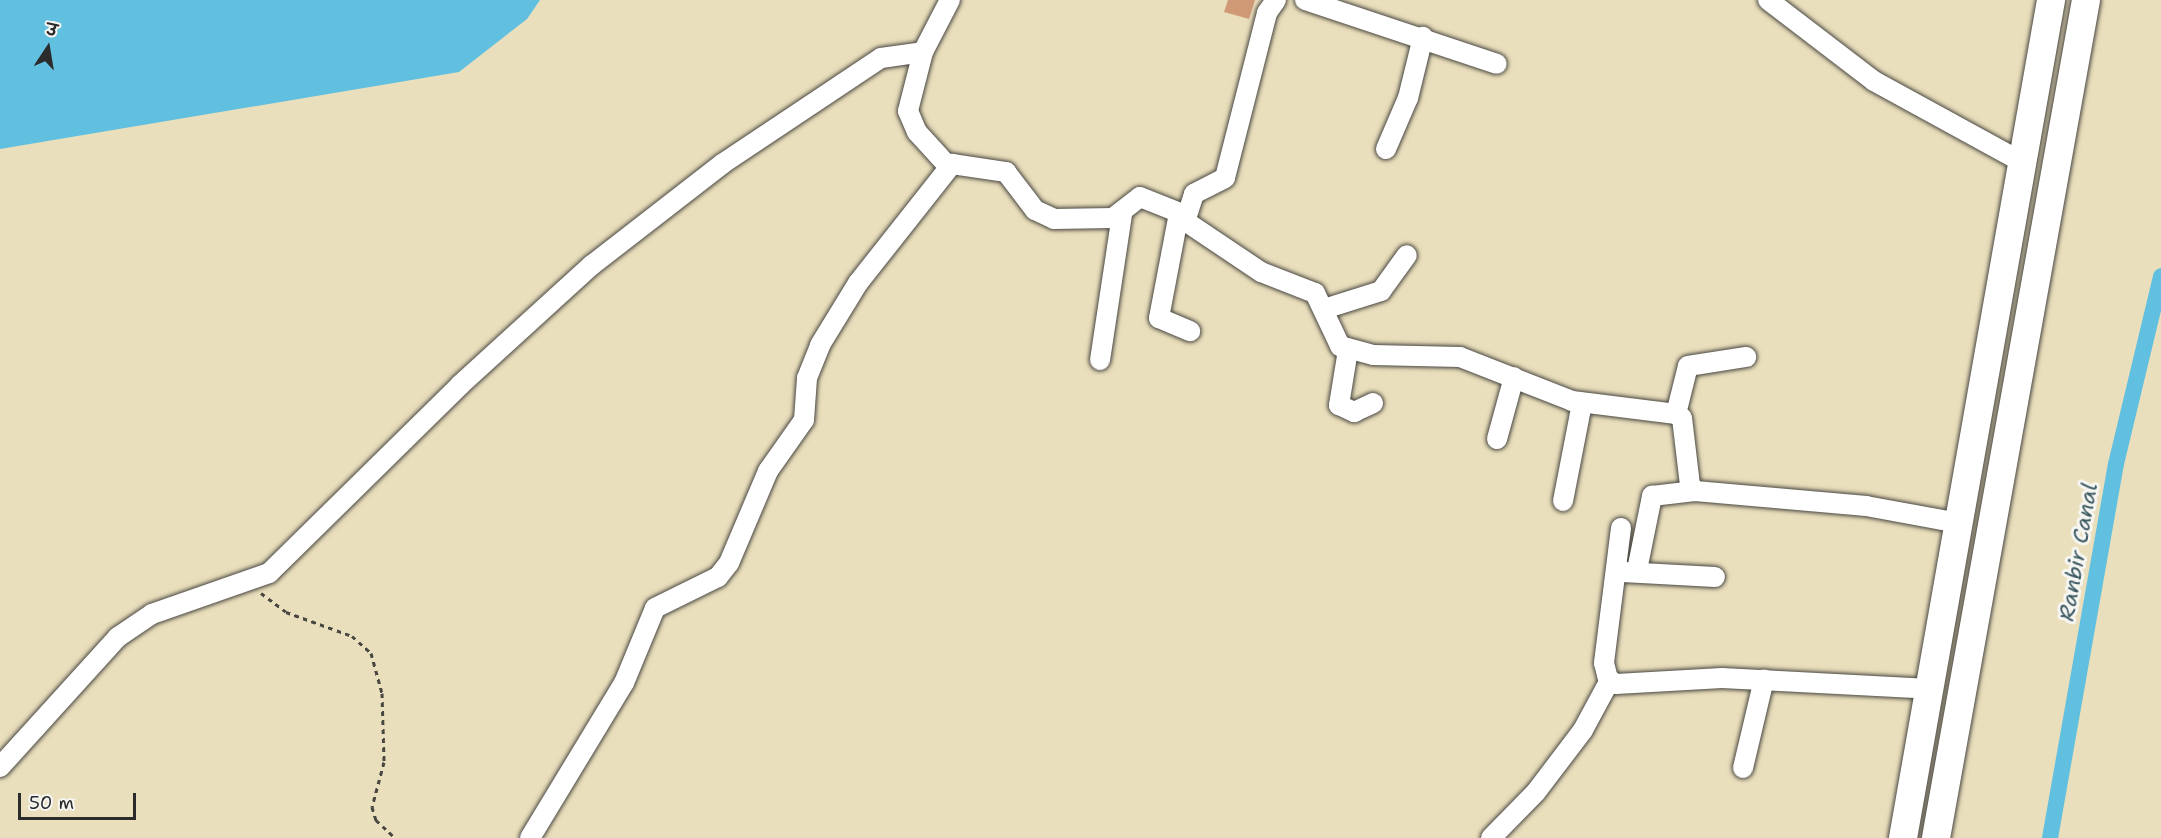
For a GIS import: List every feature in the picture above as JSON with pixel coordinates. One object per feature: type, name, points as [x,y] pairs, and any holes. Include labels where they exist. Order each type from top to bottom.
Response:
[{"type":"highway","points":[[1903,838],[2051,0]]},
{"type":"highway","points":[[1936,838],[2086,0]]},
{"type":"street","points":[[949,166],[917,132],[908,111],[923,52],[950,0]]},
{"type":"street","points":[[1190,331],[1159,318],[1182,214],[1194,194],[1225,178],[1267,13],[1276,0]]},
{"type":"street","points":[[1305,0],[1423,37],[1497,64]]},
{"type":"street","points":[[1768,0],[1874,81],[2022,162]]},
{"type":"street","points":[[1386,149],[1408,98],[1423,37]]},
{"type":"street","points":[[0,766],[118,637],[152,614],[269,573],[315,532],[460,385],[592,265],[722,164],[872,64],[902,52],[923,52]]},
{"type":"street","points":[[530,838],[624,683],[655,608],[708,582],[729,563],[768,471],[804,420],[807,378],[820,345],[858,283],[949,166],[966,162],[1006,172],[1035,210],[1054,219],[1122,214]]},
{"type":"street","points":[[1100,360],[1122,214],[1140,197],[1182,214],[1188,225],[1261,272],[1316,293],[1324,309],[1332,339],[1348,350],[1460,357],[1582,403],[1676,414],[1682,418],[1690,485],[1695,490]]},
{"type":"street","points":[[1324,309],[1382,291],[1407,255]]},
{"type":"street","points":[[1348,350],[1339,405],[1354,412],[1373,403]]},
{"type":"street","points":[[1676,414],[1688,366],[1746,357]]},
{"type":"street","points":[[1497,439],[1514,378]]},
{"type":"street","points":[[1563,501],[1582,403]]},
{"type":"street","points":[[1636,570],[1652,496],[1695,490],[1866,506],[1959,523]]},
{"type":"street","points":[[1491,838],[1536,792],[1583,730],[1610,680],[1604,663],[1621,528]]},
{"type":"street","points":[[1614,573],[1636,570],[1715,577]]},
{"type":"street","points":[[1743,768],[1764,679]]},
{"type":"street","points":[[1610,680],[1637,686],[1764,679],[1930,689]]},
{"type":"path","points":[[250,580],[286,612],[352,636],[370,653],[382,693],[384,762],[372,807],[376,820],[395,838]]},
{"type":"water","points":[[0,0],[540,0],[527,19],[459,72],[0,149]]},
{"type":"building","points":[[1228,0],[1255,0],[1249,19],[1224,12]]},
{"type":"waterway","name":"Ranbir Canal","points":[[2050,838],[2116,464],[2161,276]]}]
